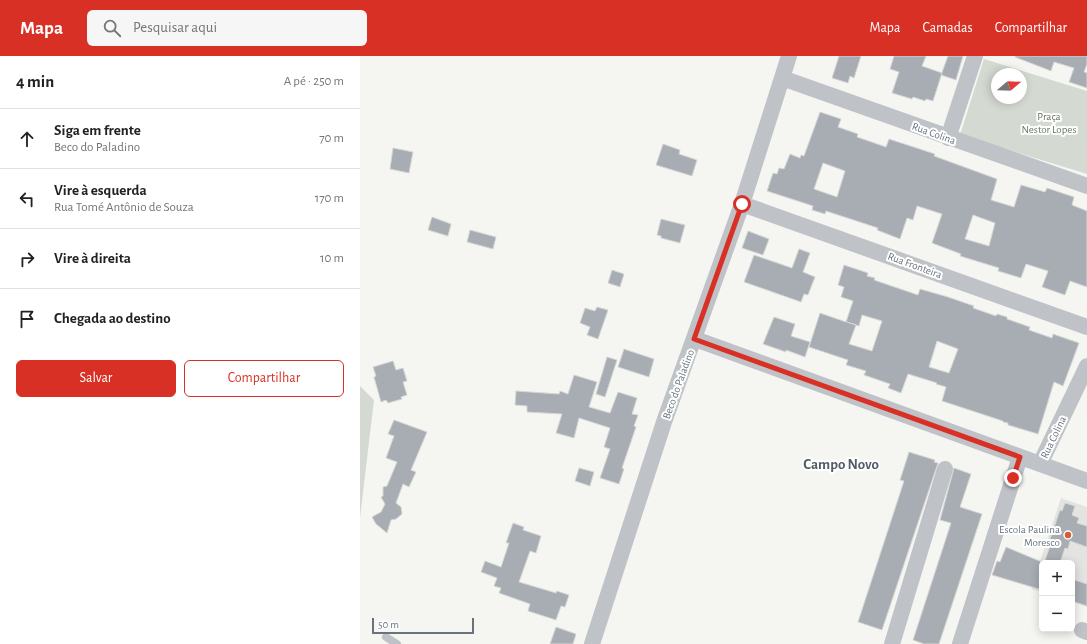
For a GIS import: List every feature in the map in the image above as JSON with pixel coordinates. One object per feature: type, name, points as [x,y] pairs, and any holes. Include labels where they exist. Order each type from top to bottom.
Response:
[{"type":"street","name":"Beco do Paladino","points":[[592,644],[664,422],[742,204],[789,56]]},
{"type":"street","points":[[948,138],[975,56]]},
{"type":"street","name":"Rua Colina","points":[[782,78],[1087,186]]},
{"type":"street","name":"Rua Fronteira","points":[[742,204],[1087,327]]},
{"type":"street","points":[[694,339],[1087,482]]},
{"type":"street","name":"Rua Colina","points":[[1040,464],[1087,366]]},
{"type":"street","points":[[960,644],[1020,457]]},
{"type":"street","points":[[892,644],[945,469]]},
{"type":"lane","points":[[386,637],[397,644]]},
{"type":"shaded area","name":"Escola Paulina Moresco","points":[[1061,498],[1087,507],[1087,607],[1075,603],[1075,560],[1041,560]]},
{"type":"shaded area","name":"Escola Paulina Moresco","points":[[1039,565],[1039,591],[1031,589]]},
{"type":"green space","name":"Praça Nestor Lopes","points":[[984,59],[1013,68],[991,68],[991,104],[1027,104],[1027,72],[1087,91],[1087,174],[960,135]]},
{"type":"green space","points":[[360,386],[374,400],[360,518]]},
{"type":"building","points":[[839,56],[861,56],[854,78],[850,76],[848,83],[832,78]]},
{"type":"building","points":[[894,56],[926,56],[922,66],[942,73],[933,101],[926,99],[925,101],[913,97],[912,99],[892,93],[899,72],[890,69]]},
{"type":"building","points":[[948,56],[963,56],[956,80],[941,75]]},
{"type":"building","points":[[1015,56],[1087,56],[1087,64],[1084,72],[1087,73],[1087,88],[1069,82],[1074,68],[1054,62],[1051,71]]},
{"type":"building","points":[[820,112],[841,119],[838,127],[858,134],[857,137],[886,147],[889,139],[935,154],[934,156],[997,179],[991,200],[1014,207],[1021,185],[1045,192],[1047,188],[1074,197],[1072,205],[1087,211],[1087,287],[1070,281],[1065,295],[1042,287],[1048,271],[1026,264],[1021,278],[998,271],[999,268],[960,256],[961,254],[932,243],[942,214],[917,206],[913,220],[907,218],[900,239],[877,230],[878,228],[826,211],[825,214],[812,210],[813,206],[767,191],[773,173],[777,174],[779,168],[784,169],[790,154],[800,158],[801,155],[804,156]],"holes":[[[823,163],[845,171],[837,197],[814,189]],[[973,215],[995,223],[989,246],[965,239]]]},
{"type":"building","points":[[663,144],[680,150],[679,154],[697,160],[692,176],[656,165]]},
{"type":"building","points":[[393,148],[413,152],[409,173],[390,169]]},
{"type":"building","points":[[432,217],[451,224],[448,236],[428,230]]},
{"type":"building","points":[[661,219],[685,225],[680,243],[661,238],[661,236],[657,235]]},
{"type":"building","points":[[470,230],[496,237],[493,249],[467,242]]},
{"type":"building","points":[[748,231],[769,239],[763,255],[742,248]]},
{"type":"building","points":[[799,249],[810,253],[803,272],[815,277],[808,295],[804,294],[801,302],[744,282],[754,255],[792,268]]},
{"type":"building","points":[[844,265],[868,273],[867,276],[875,278],[874,280],[918,295],[920,289],[948,297],[974,306],[973,308],[996,316],[997,314],[1007,317],[1007,319],[1030,327],[1029,330],[1052,338],[1053,334],[1079,343],[1063,386],[1054,382],[1038,434],[1008,425],[1008,423],[1003,421],[942,401],[946,387],[936,384],[937,383],[908,374],[901,393],[888,388],[890,384],[864,375],[866,371],[846,365],[848,360],[809,347],[820,313],[846,322],[853,301],[841,297],[844,287],[838,285]],"holes":[[[862,315],[882,321],[872,351],[849,344],[856,325],[859,326]],[[937,341],[958,349],[949,373],[929,367]]]},
{"type":"building","points":[[612,270],[624,274],[620,287],[608,283]]},
{"type":"building","points":[[597,307],[608,310],[598,339],[587,335],[590,327],[580,323],[585,308],[595,311]]},
{"type":"building","points":[[774,317],[795,324],[791,336],[810,342],[805,357],[763,344]]},
{"type":"building","points":[[624,349],[654,359],[649,377],[618,367]]},
{"type":"building","points":[[607,357],[617,360],[605,397],[596,394]]},
{"type":"building","points":[[393,361],[396,370],[403,368],[407,381],[403,382],[407,395],[401,397],[402,399],[388,403],[386,400],[381,402],[374,377],[376,376],[373,367]]},
{"type":"building","points":[[574,375],[597,382],[589,407],[610,413],[618,392],[637,398],[632,414],[638,415],[634,426],[636,427],[622,468],[624,469],[619,484],[600,478],[610,449],[604,447],[610,428],[579,418],[574,438],[556,433],[562,414],[527,412],[527,406],[515,405],[516,391],[559,394],[560,391],[568,394]]},
{"type":"building","points":[[394,420],[427,432],[411,470],[416,472],[409,487],[403,484],[396,503],[401,507],[402,514],[396,519],[391,520],[387,533],[376,524],[372,517],[381,512],[385,504],[381,497],[383,496],[383,487],[387,486],[397,462],[386,458],[394,436],[388,434]]},
{"type":"building","points":[[909,452],[935,460],[934,462],[938,463],[882,630],[858,622],[904,481],[900,480]]},
{"type":"building","points":[[579,468],[594,472],[590,486],[575,481]]},
{"type":"building","points":[[954,468],[971,474],[960,507],[982,514],[939,644],[924,644],[913,640],[951,523],[940,520]]},
{"type":"building","points":[[1065,503],[1075,506],[1072,515],[1079,518],[1077,523],[1087,526],[1087,547],[1070,541],[1068,549],[1065,548],[1061,560],[1045,560],[1051,543],[1049,542],[1060,510],[1062,511]]},
{"type":"building","points":[[513,523],[524,527],[523,530],[541,536],[536,553],[530,551],[519,582],[556,593],[557,591],[569,595],[565,607],[561,606],[556,620],[528,611],[530,604],[499,593],[501,588],[494,586],[497,578],[481,572],[485,561],[501,567],[509,543],[506,543]]},
{"type":"building","points":[[1006,547],[1039,561],[1039,589],[992,575],[997,561],[1000,562]]},
{"type":"building","points":[[1075,580],[1087,584],[1087,606],[1075,602]]},
{"type":"building","points":[[556,627],[576,634],[573,644],[550,644]]},
{"type":"place","name":"Escola Paulina Moresco","points":[[1068,535]]},
{"type":"district","name":"Campo Novo","points":[[841,464]]},
{"type":"route","points":[[742,204],[694,339],[1020,457],[1013,478]]}]
